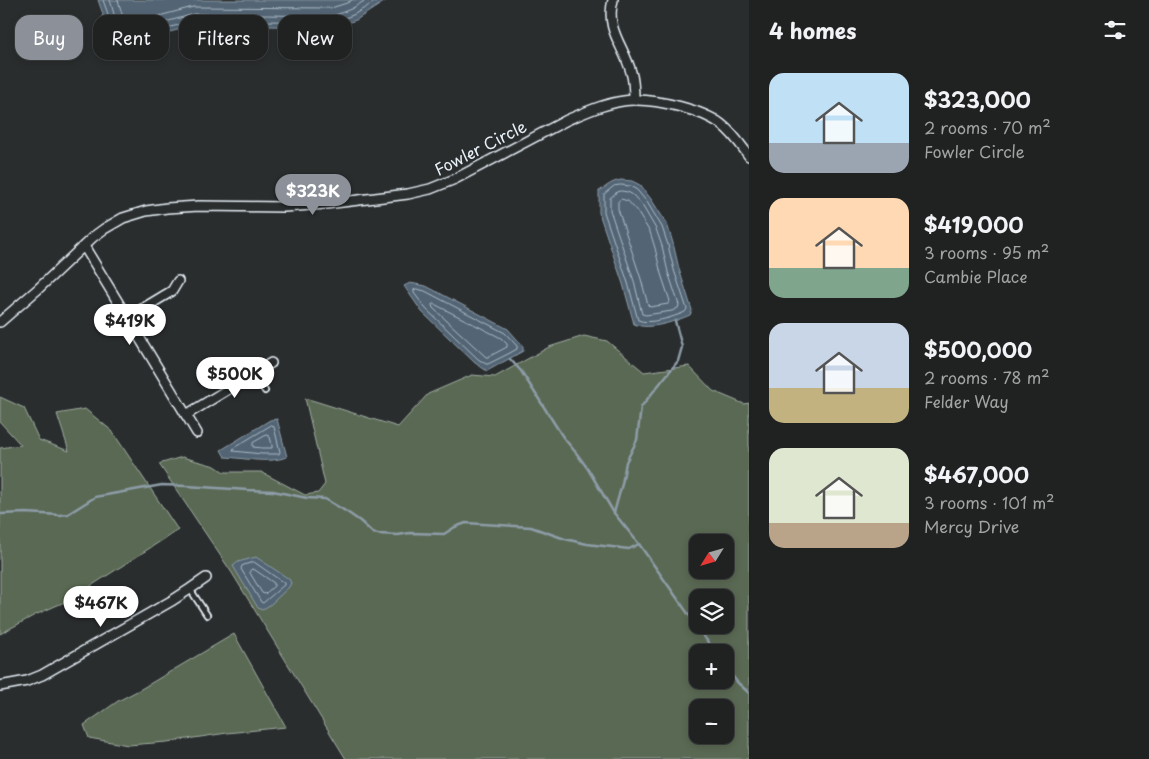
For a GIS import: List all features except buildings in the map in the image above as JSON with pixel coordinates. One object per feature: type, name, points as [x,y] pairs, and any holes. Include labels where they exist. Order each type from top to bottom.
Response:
[{"type":"street","points":[[613,0],[612,27],[631,71],[634,100]]},
{"type":"street","name":"Fowler Circle","points":[[0,322],[98,233],[123,218],[146,211],[199,206],[284,207],[408,194],[463,176],[567,120],[616,103],[634,100],[656,102],[687,109],[712,118],[729,131],[749,156]]},
{"type":"street","points":[[84,246],[197,433]]},
{"type":"street","points":[[127,318],[172,291],[178,281]]},
{"type":"street","points":[[186,415],[270,364]]},
{"type":"street","points":[[0,686],[28,681],[42,675],[190,590],[206,578]]},
{"type":"lane","points":[[254,374],[265,391]]},
{"type":"lane","points":[[190,590],[207,615]]},
{"type":"green space","points":[[584,336],[607,341],[644,372],[689,366],[713,391],[744,404],[749,403],[749,759],[346,759],[232,573],[159,464],[182,457],[215,466],[224,472],[261,472],[305,495],[318,493],[325,484],[305,398],[398,427],[428,394],[472,375],[495,377],[549,347]]},
{"type":"green space","points":[[0,397],[24,408],[39,440],[69,451],[57,414],[85,409],[112,431],[178,530],[69,600],[35,615],[0,634],[0,448],[21,445],[0,422]]},
{"type":"green space","points":[[234,634],[286,727],[128,745],[89,738],[84,725],[118,701]]},
{"type":"water","points":[[98,0],[387,0],[352,21],[352,15],[278,15],[278,26],[268,26],[268,15],[179,15],[179,30],[169,32],[169,15],[103,14]]},
{"type":"water","points":[[621,180],[632,181],[640,185],[667,224],[692,310],[690,315],[655,326],[634,324],[623,284],[599,213],[599,191]]},
{"type":"water","points":[[410,283],[426,286],[508,329],[523,346],[523,351],[487,371],[475,363],[422,312],[404,286]]},
{"type":"water","points":[[277,419],[287,457],[264,460],[225,457],[221,450],[270,420]]},
{"type":"water","points":[[256,557],[289,579],[291,583],[271,604],[262,610],[258,608],[233,566],[238,562]]},
{"type":"waterway","points":[[614,513],[626,462],[637,440],[641,407],[678,361],[682,347],[675,321]]},
{"type":"waterway","points":[[510,359],[521,371],[563,437],[588,469],[614,513],[639,544],[709,644]]},
{"type":"waterway","points":[[0,514],[68,514],[95,497],[162,485],[186,486],[273,491],[307,498],[325,499],[360,521],[373,533],[378,534],[444,534],[466,523],[531,527],[565,539],[587,544],[629,549],[639,544]]},
{"type":"waterway","points":[[734,678],[749,693]]}]
